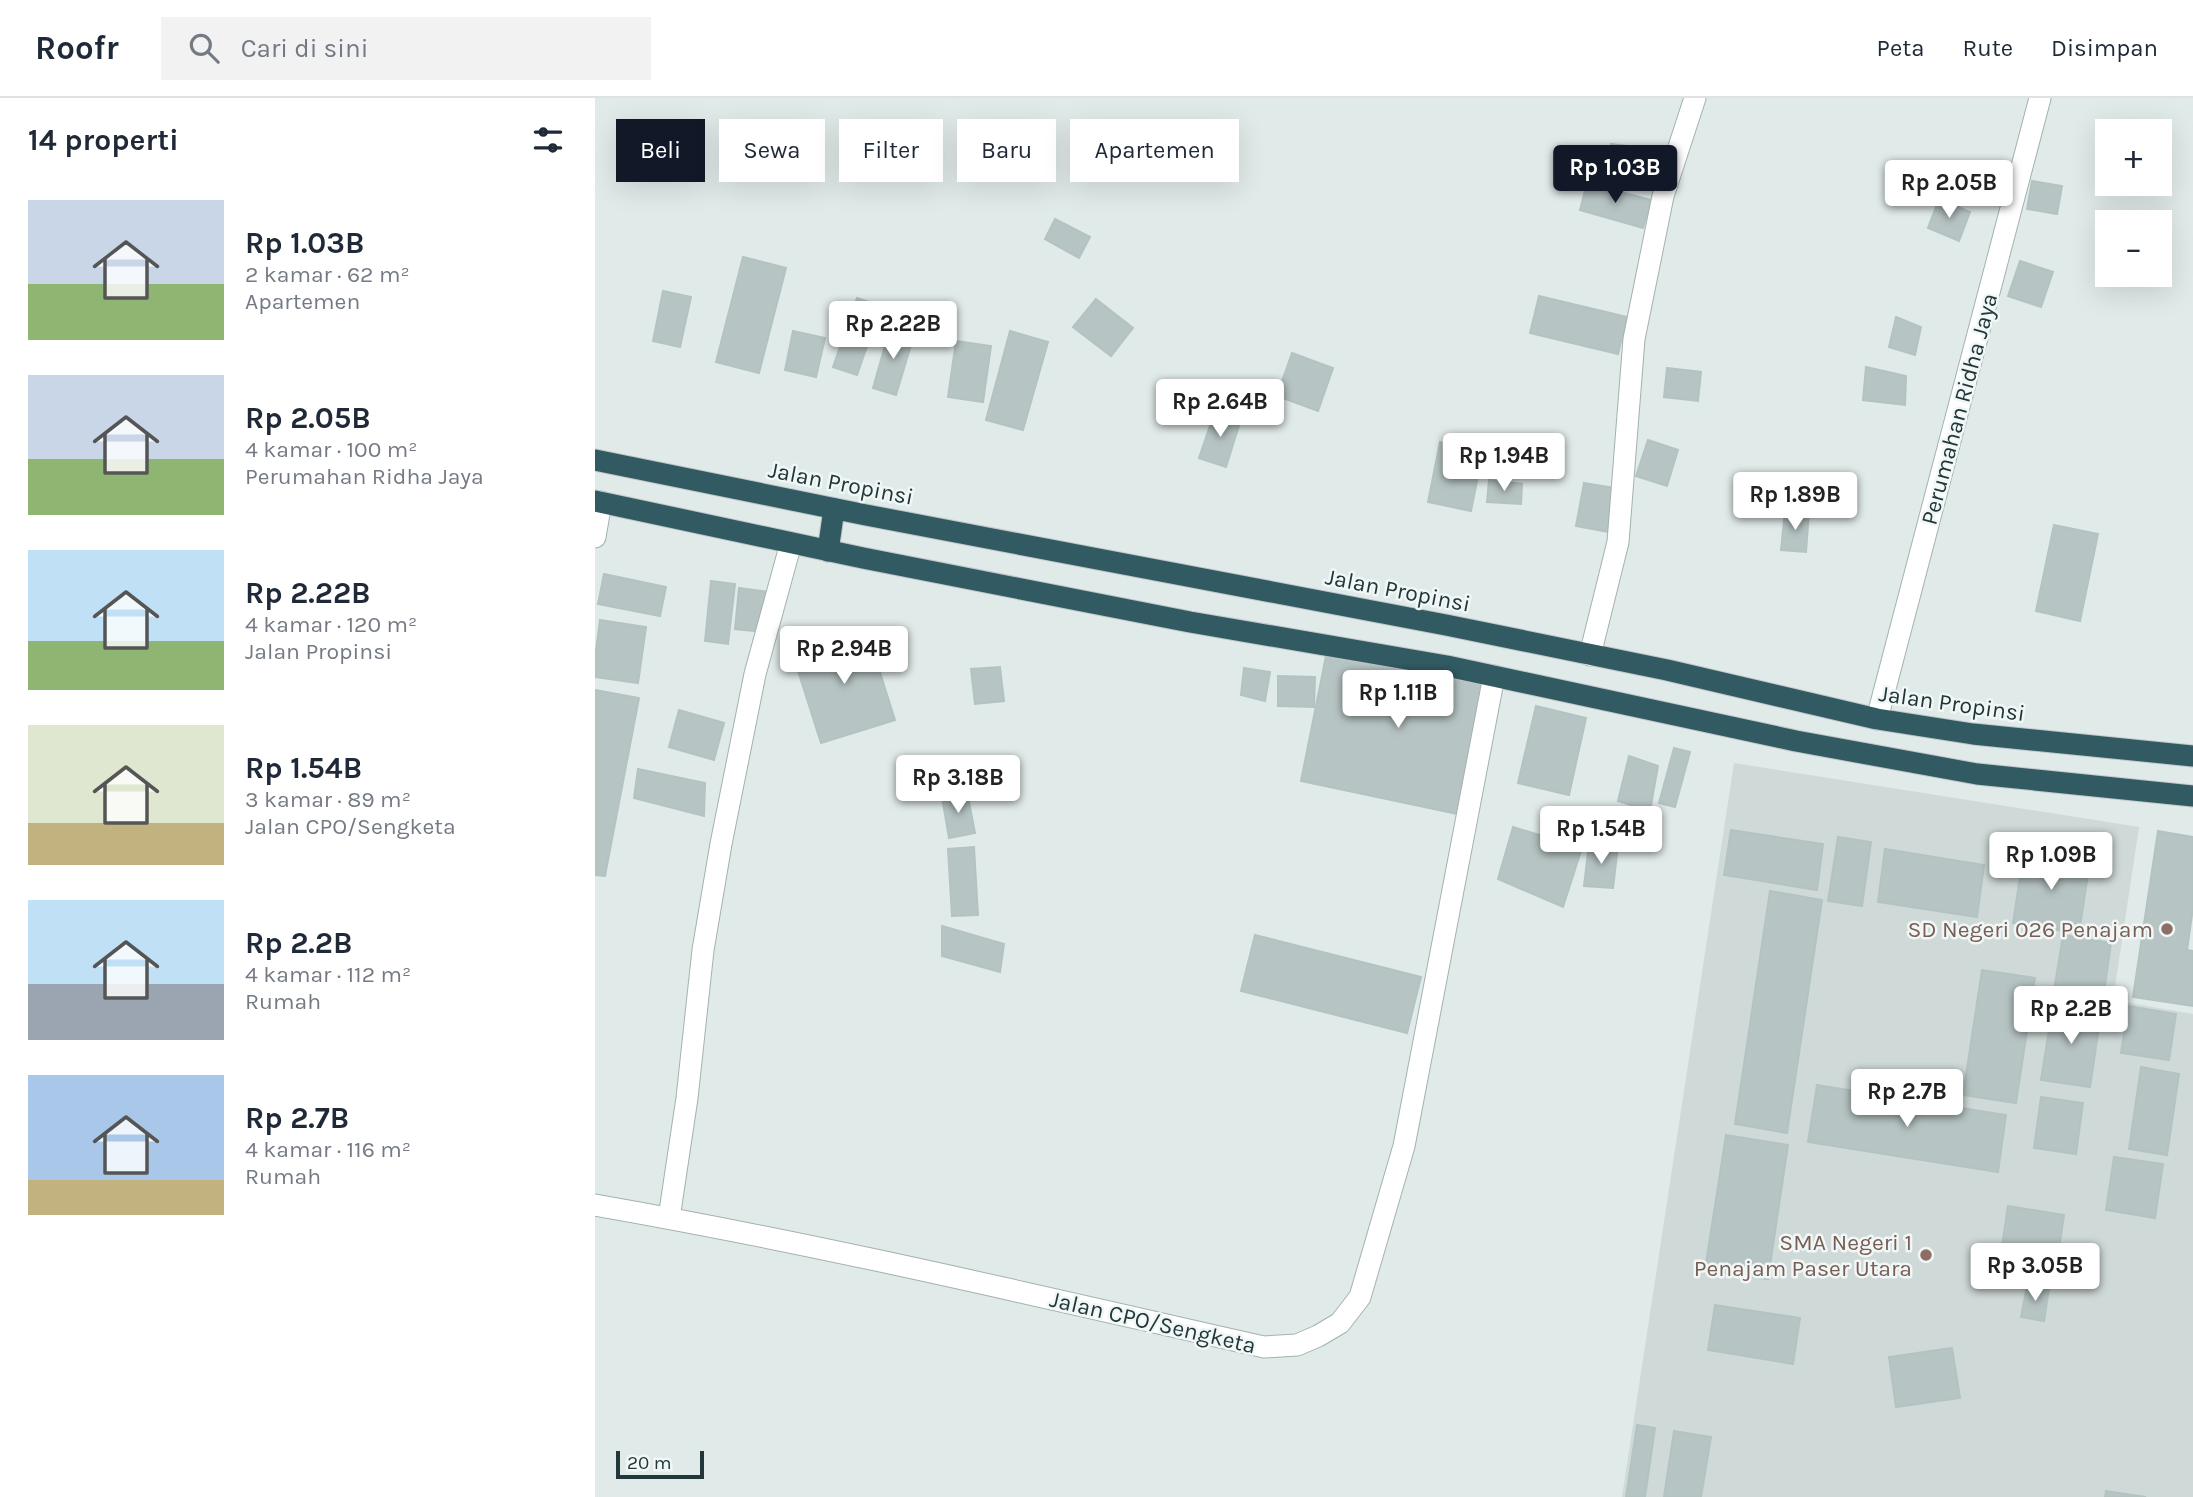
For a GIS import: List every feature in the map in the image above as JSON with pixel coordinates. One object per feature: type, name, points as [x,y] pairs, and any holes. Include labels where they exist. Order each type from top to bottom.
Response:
[{"type":"highway","name":"Jalan Propinsi","points":[[595,460],[834,509],[1446,625],[1667,670],[1877,719],[1973,734],[2193,756]]},
{"type":"highway","points":[[598,501],[828,551],[1190,622],[1494,676],[1796,741],[1977,774],[2193,796]]},
{"type":"highway","points":[[828,551],[834,509]]},
{"type":"street","points":[[1590,655],[1618,542],[1635,339],[1663,196],[1695,98]]},
{"type":"street","name":"Perumahan Ridha Jaya","points":[[1877,719],[2040,98]]},
{"type":"street","points":[[595,537],[598,501]]},
{"type":"street","points":[[669,1218],[687,1098],[703,950],[721,844],[755,674],[791,543]]},
{"type":"street","name":"Jalan CPO/Sengketa","points":[[595,1205],[978,1283],[1264,1348],[1297,1345],[1341,1323],[1360,1297],[1405,1146],[1494,676]]},
{"type":"shaded area","name":"SMA Negeri 1 Penajam Paser Utara","points":[[1734,763],[2139,827],[2113,1000],[2193,1014],[2193,1497],[1622,1497]]},
{"type":"building","points":[[1611,144],[1668,151],[1664,183],[1607,176]]},
{"type":"building","points":[[2032,181],[2062,186],[2057,214],[2027,209]]},
{"type":"building","points":[[1587,183],[1651,200],[1643,228],[1580,210]]},
{"type":"building","points":[[1939,199],[1970,212],[1959,241],[1928,228]]},
{"type":"building","points":[[1055,219],[1090,237],[1079,258],[1045,239]]},
{"type":"building","points":[[743,257],[786,268],[759,373],[716,362]]},
{"type":"building","points":[[2020,261],[2053,272],[2041,307],[2008,296]]},
{"type":"building","points":[[663,291],[691,297],[680,347],[653,341]]},
{"type":"building","points":[[1539,296],[1627,317],[1618,354],[1530,333]]},
{"type":"building","points":[[857,298],[881,306],[857,375],[833,367]]},
{"type":"building","points":[[1096,299],[1133,328],[1111,356],[1073,327]]},
{"type":"building","points":[[1896,317],[1921,327],[1915,355],[1889,347]]},
{"type":"building","points":[[890,328],[914,335],[896,395],[873,388]]},
{"type":"building","points":[[793,331],[825,338],[816,377],[785,370]]},
{"type":"building","points":[[1010,331],[1048,342],[1023,430],[986,420]]},
{"type":"building","points":[[956,341],[991,346],[983,402],[948,397]]},
{"type":"building","points":[[1292,353],[1333,368],[1318,411],[1277,396]]},
{"type":"building","points":[[1866,367],[1906,376],[1905,405],[1863,400]]},
{"type":"building","points":[[1667,368],[1701,372],[1698,401],[1664,397]]},
{"type":"building","points":[[1215,411],[1241,419],[1226,467],[1199,458]]},
{"type":"building","points":[[1648,440],[1678,450],[1667,486],[1636,476]]},
{"type":"building","points":[[1440,442],[1483,451],[1471,511],[1428,502]]},
{"type":"building","points":[[1489,480],[1522,484],[1521,504],[1487,502]]},
{"type":"building","points":[[1584,483],[1621,489],[1614,533],[1576,526]]},
{"type":"building","points":[[1785,511],[1809,513],[1806,552],[1781,550]]},
{"type":"building","points":[[2054,525],[2098,534],[2080,621],[2036,611]]},
{"type":"building","points":[[604,574],[666,587],[660,616],[598,604]]},
{"type":"building","points":[[711,581],[735,584],[728,644],[705,641]]},
{"type":"building","points":[[739,588],[769,592],[765,632],[735,629]]},
{"type":"building","points":[[600,620],[646,627],[638,683],[595,677]]},
{"type":"building","points":[[866,628],[895,720],[821,743],[792,652]]},
{"type":"building","points":[[1328,646],[1494,676],[1467,816],[1301,781]]},
{"type":"building","points":[[1000,667],[1004,701],[975,704],[971,669]]},
{"type":"building","points":[[1244,668],[1270,672],[1265,701],[1241,695]]},
{"type":"building","points":[[1278,676],[1315,677],[1314,707],[1278,706]]},
{"type":"building","points":[[595,690],[639,698],[605,876],[595,875]]},
{"type":"building","points":[[1536,706],[1586,718],[1569,795],[1518,783]]},
{"type":"building","points":[[679,710],[724,723],[714,760],[669,747]]},
{"type":"building","points":[[1674,748],[1690,752],[1675,807],[1659,803]]},
{"type":"building","points":[[1629,756],[1658,766],[1650,811],[1618,801]]},
{"type":"building","points":[[638,769],[705,783],[704,816],[634,798]]},
{"type":"building","points":[[967,792],[975,833],[949,838],[942,797]]},
{"type":"building","points":[[1513,827],[1582,848],[1563,907],[1498,879]]},
{"type":"building","points":[[1731,830],[1823,844],[1817,890],[1724,875]]},
{"type":"building","name":"SD Negeri 026 Penajam","points":[[2158,831],[2193,837],[2193,908],[2187,950],[2193,951],[2193,1006],[2133,997]]},
{"type":"building","points":[[1838,837],[1871,842],[1862,906],[1828,901]]},
{"type":"building","points":[[1589,843],[1618,846],[1613,888],[1584,886]]},
{"type":"building","points":[[974,847],[978,915],[952,916],[948,849]]},
{"type":"building","points":[[1885,849],[1984,865],[1977,917],[1878,902]]},
{"type":"building","points":[[2024,851],[2090,861],[2079,933],[2013,923]]},
{"type":"building","points":[[1770,891],[1822,900],[1787,1133],[1735,1124]]},
{"type":"building","points":[[942,926],[1004,944],[1000,972],[942,956]]},
{"type":"building","points":[[1255,935],[1421,977],[1407,1033],[1241,991]]},
{"type":"building","points":[[2063,935],[2111,943],[2103,999],[2054,991]]},
{"type":"building","points":[[1982,970],[2035,978],[2016,1103],[1963,1095]]},
{"type":"building","points":[[2053,1005],[2101,1013],[2090,1087],[2041,1080]]},
{"type":"building","points":[[2128,1006],[2176,1014],[2169,1060],[2121,1053]]},
{"type":"building","points":[[2141,1067],[2179,1074],[2167,1155],[2129,1149]]},
{"type":"building","points":[[1817,1085],[2006,1115],[1998,1172],[1808,1142]]},
{"type":"building","points":[[2041,1097],[2083,1103],[2076,1154],[2034,1148]]},
{"type":"building","points":[[1726,1135],[1788,1145],[1768,1279],[1705,1270]]},
{"type":"building","points":[[2114,1157],[2163,1164],[2155,1218],[2106,1210]]},
{"type":"building","points":[[2008,1206],[2064,1215],[2054,1282],[1998,1273]]},
{"type":"building","points":[[2027,1286],[2049,1289],[2044,1321],[2021,1317]]},
{"type":"building","points":[[1715,1305],[1800,1318],[1793,1364],[1708,1350]]},
{"type":"building","points":[[1952,1348],[1960,1398],[1896,1407],[1889,1357]]},
{"type":"building","points":[[1637,1425],[1655,1428],[1645,1497],[1626,1497]]},
{"type":"building","points":[[1674,1431],[1711,1437],[1701,1497],[1664,1497]]},
{"type":"building","points":[[2106,1491],[2146,1497],[2105,1497]]},
{"type":"place","name":"SD Negeri 026 Penajam","points":[[2167,929]]},
{"type":"place","name":"SMA Negeri 1 Penajam Paser Utara","points":[[1926,1255]]}]
